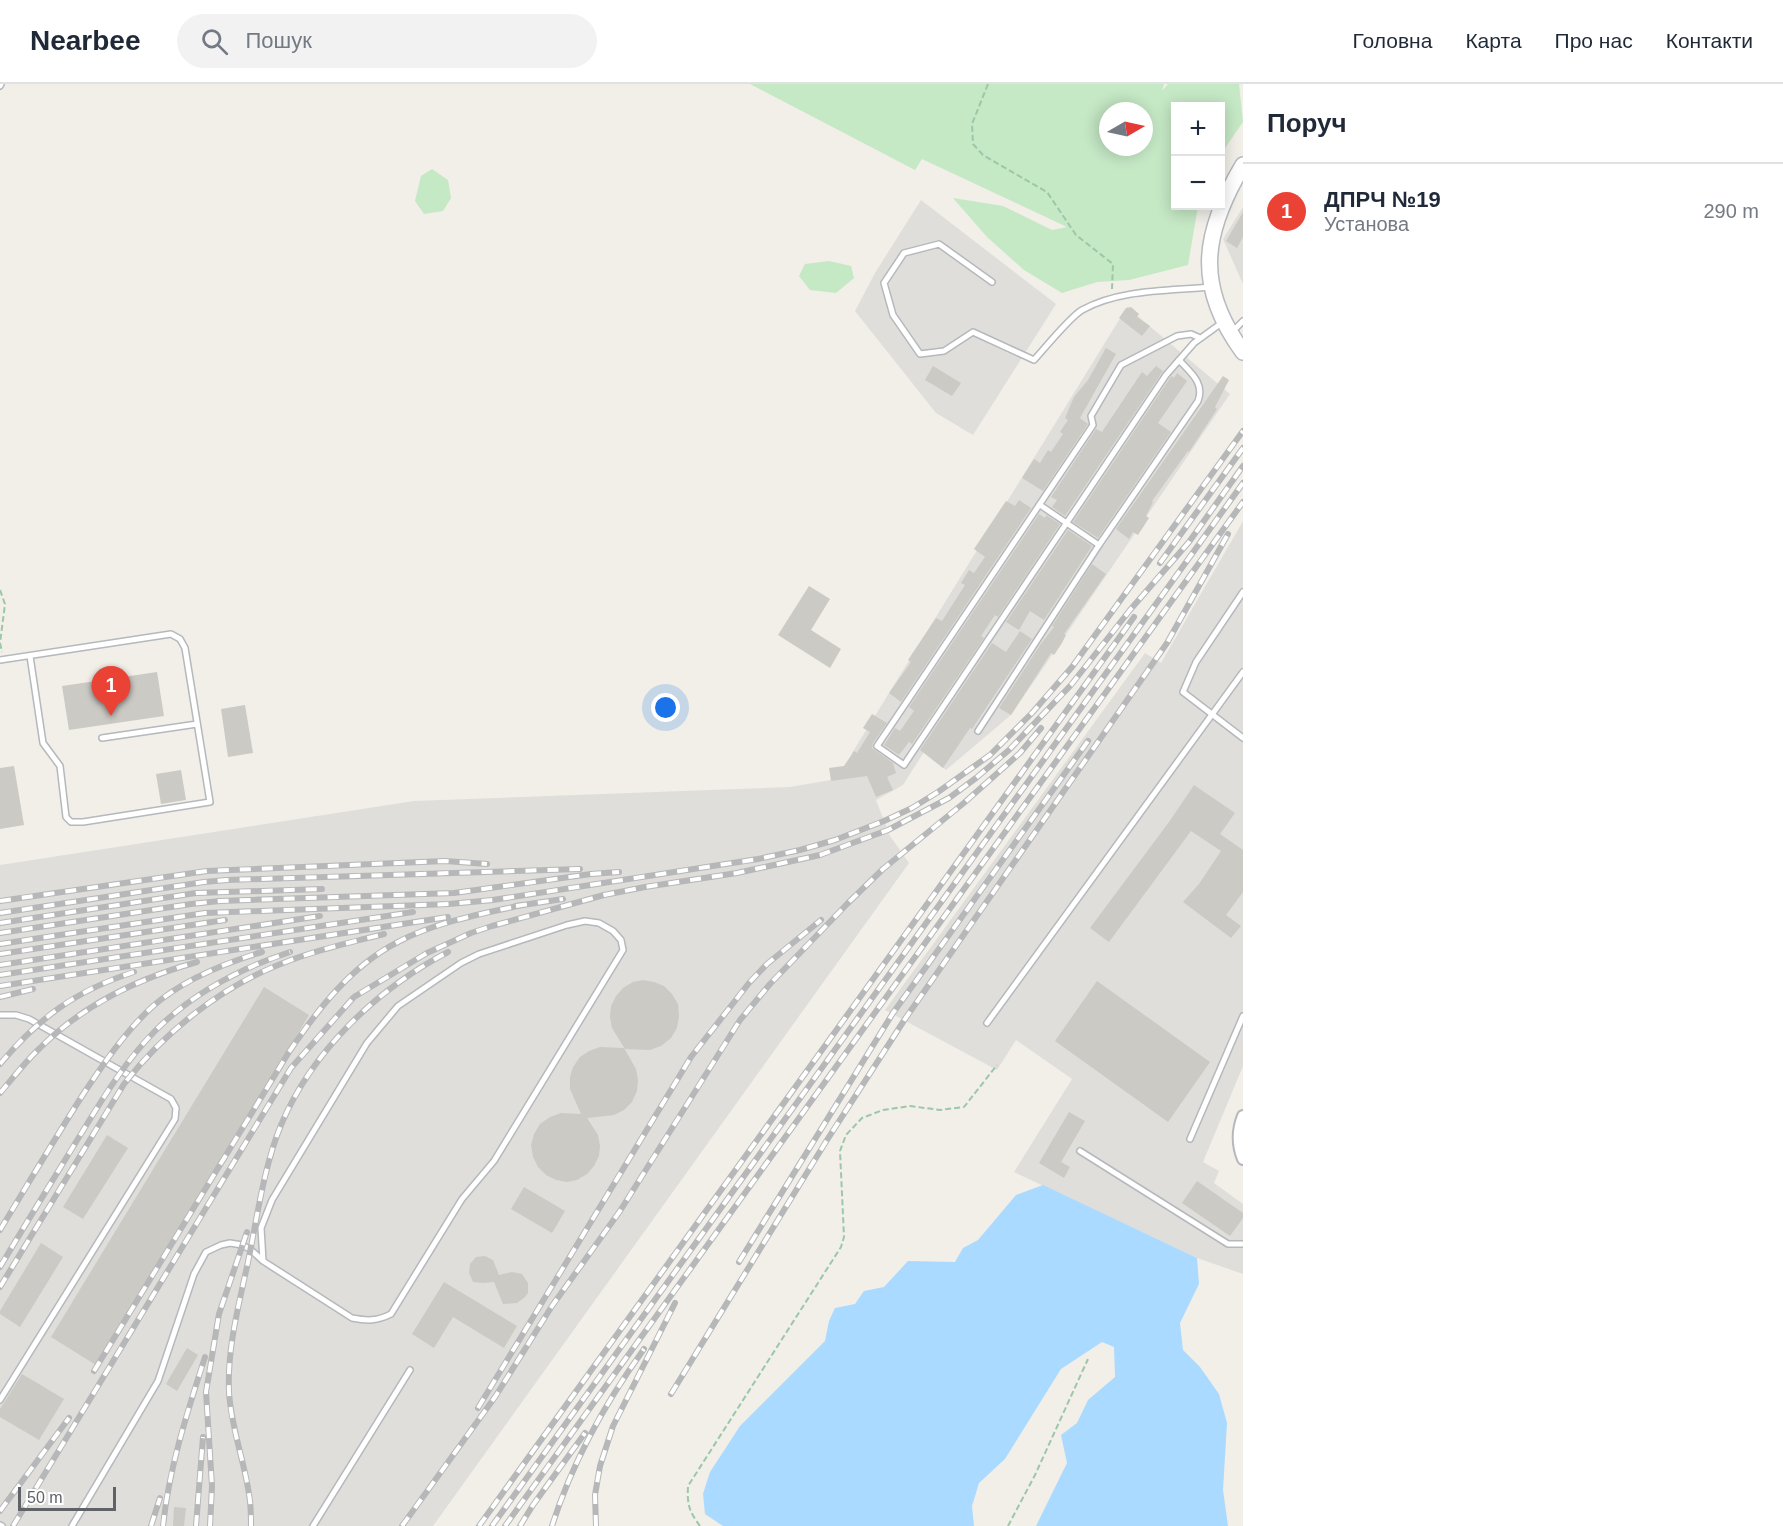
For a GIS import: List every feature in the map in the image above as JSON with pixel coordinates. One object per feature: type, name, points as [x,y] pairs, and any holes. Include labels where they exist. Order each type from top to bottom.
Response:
[{"type":"main road","points":[[1243,165],[1226,197],[1213,230],[1209,254],[1212,287],[1228,327],[1243,352]]},
{"type":"street","points":[[1243,1116],[1238,1128],[1239,1148],[1243,1159]]},
{"type":"lane","points":[[992,282],[939,243],[904,253],[884,283],[893,315],[920,354],[944,351],[973,332],[1034,360],[1081,310],[1112,298],[1212,287]]},
{"type":"lane","points":[[1200,338],[1191,334],[1177,336],[1121,365],[1091,416],[1093,425],[877,746],[904,765],[1166,375],[1200,338],[1243,321]]},
{"type":"lane","points":[[978,731],[1099,545],[1198,401],[1199,384],[1179,360]]},
{"type":"lane","points":[[1040,505],[1099,545]]},
{"type":"lane","points":[[1243,592],[1196,662],[1183,692],[1243,738]]},
{"type":"lane","points":[[2,660],[171,634],[180,639],[185,648],[210,802],[83,822],[71,822],[66,818],[60,766],[43,743],[30,656]]},
{"type":"lane","points":[[987,1023],[1243,672]]},
{"type":"lane","points":[[102,738],[197,724]]},
{"type":"lane","points":[[72,1526],[155,1387],[194,1274],[206,1252],[221,1245],[236,1244],[250,1250],[263,1261],[352,1318],[368,1321],[379,1320],[391,1314],[462,1198],[494,1161],[623,950],[621,940],[613,930],[599,923],[585,921],[479,954],[452,969],[398,1006],[367,1043],[272,1200],[261,1228],[263,1261]]},
{"type":"lane","points":[[0,1015],[16,1015],[29,1019],[171,1100],[176,1108],[175,1119],[0,1400]]},
{"type":"lane","points":[[1190,1139],[1243,1016]]},
{"type":"lane","points":[[1080,1151],[1228,1244],[1243,1244]]},
{"type":"lane","points":[[313,1526],[410,1370]]},
{"type":"path","points":[[988,84],[972,124],[973,144],[983,155],[1047,192],[1076,235],[1113,264],[1112,298]]},
{"type":"path","points":[[0,590],[6,604],[0,643],[2,660]]},
{"type":"path","points":[[700,1526],[690,1513],[687,1501],[688,1486],[841,1247],[844,1237],[840,1151],[846,1135],[862,1118],[883,1110],[910,1106],[940,1110],[964,1107],[997,1065]]},
{"type":"path","points":[[1008,1526],[1035,1475],[1088,1359]]},
{"type":"shaded area","points":[[921,200],[1056,304],[973,435],[936,413],[855,311],[875,273]]},
{"type":"shaded area","points":[[1243,207],[1243,284],[1223,239]]},
{"type":"shaded area","points":[[1127,307],[1230,394],[1011,715],[946,770],[924,752],[903,785],[876,800],[890,836],[909,863],[433,1526],[0,1526],[0,865],[414,801],[790,787],[860,775],[852,753]]},
{"type":"shaded area","points":[[1243,521],[1243,1066],[1203,1162],[1219,1171],[1214,1183],[1243,1204],[1243,1274],[1197,1258],[1014,1172],[1072,1079],[1016,1040],[997,1070],[885,1010],[1145,653],[1161,663]]},
{"type":"green space","points":[[750,84],[1164,84],[1162,91],[1168,84],[1239,84],[1243,122],[1225,148],[1225,102],[1171,102],[1171,210],[1197,210],[1188,265],[1129,280],[1097,282],[1062,293],[1024,270],[987,237],[953,198],[1003,206],[1052,230],[1067,227],[922,159],[915,170]]},
{"type":"green space","points":[[432,169],[448,180],[451,198],[443,211],[424,214],[415,201],[421,176]]},
{"type":"green space","points":[[829,261],[851,266],[854,278],[836,293],[810,290],[799,276],[805,264]]},
{"type":"water","points":[[1043,1185],[1197,1258],[1199,1284],[1180,1323],[1183,1350],[1200,1367],[1219,1394],[1227,1423],[1223,1490],[1228,1526],[1036,1526],[1067,1463],[1061,1435],[1077,1423],[1088,1400],[1115,1377],[1114,1347],[1102,1342],[1061,1369],[1005,1459],[979,1483],[972,1506],[974,1526],[723,1526],[705,1514],[703,1494],[710,1472],[740,1426],[825,1341],[829,1321],[835,1308],[855,1304],[864,1291],[884,1287],[908,1261],[955,1262],[963,1248],[978,1240],[1016,1195]]},
{"type":"building","points":[[1243,212],[1243,237],[1237,248],[1226,241]]},
{"type":"building","points":[[1131,307],[1139,314],[1137,317],[1150,326],[1142,336],[1119,318],[1126,308]]},
{"type":"building","points":[[1106,348],[1116,354],[1080,418],[1088,424],[1043,491],[1022,478],[1034,459],[1040,463],[1048,450],[1051,452],[1063,434],[1060,432],[1068,420],[1065,418],[1074,397],[1088,380]]},
{"type":"building","points":[[933,366],[961,383],[952,396],[925,380]]},
{"type":"building","points":[[1156,366],[1163,371],[1065,516],[1052,507],[1057,500],[1051,497],[1096,429],[1102,432],[1142,372],[1147,376]]},
{"type":"building","points":[[1177,373],[1187,381],[1158,423],[1171,432],[1098,538],[1073,522],[1170,378],[1172,376],[1174,378]]},
{"type":"building","points":[[1223,376],[1229,380],[1215,407],[1217,409],[1189,452],[1152,501],[1146,516],[1149,518],[1138,535],[1133,532],[1129,539],[1116,529]]},
{"type":"building","points":[[1019,500],[1031,508],[901,702],[889,693],[911,662],[908,660],[936,618],[942,621],[965,585],[961,583],[969,570],[974,573],[985,557],[974,549],[1006,501],[1015,506]]},
{"type":"building","points":[[1039,514],[1045,518],[1046,515],[1060,524],[998,617],[995,615],[981,636],[984,638],[912,744],[909,742],[899,755],[884,745],[895,728],[900,731],[914,711],[909,707]]},
{"type":"building","points":[[1068,530],[1092,546],[1044,620],[1030,611],[1019,630],[1006,622]]},
{"type":"building","points":[[1092,564],[1106,574],[1064,634],[1066,635],[1062,643],[1054,655],[1051,653],[1011,715],[999,708],[1054,627],[1052,626]]},
{"type":"building","points":[[809,586],[830,599],[811,630],[841,649],[830,668],[778,635]]},
{"type":"building","points":[[1020,631],[1032,639],[943,768],[920,750],[992,643],[1006,652]]},
{"type":"building","points":[[157,672],[164,716],[69,730],[62,686]]},
{"type":"building","points":[[245,705],[253,753],[228,757],[221,709]]},
{"type":"building","points":[[872,714],[887,723],[872,748],[893,763],[896,773],[887,777],[893,790],[876,797],[867,776],[831,781],[829,768],[844,766],[854,751],[857,753],[870,732],[863,728]]},
{"type":"building","points":[[14,766],[24,825],[0,829],[0,768]]},
{"type":"building","points":[[181,770],[186,800],[161,804],[156,774]]},
{"type":"building","points":[[1194,785],[1235,813],[1220,834],[1243,850],[1243,892],[1226,915],[1241,926],[1231,938],[1183,902],[1199,884],[1221,851],[1191,831],[1109,942],[1090,928]]},
{"type":"building","points":[[643,980],[664,986],[672,994],[678,1004],[677,1028],[671,1038],[661,1046],[650,1050],[625,1049],[612,1028],[611,1006],[623,988],[633,982]]},
{"type":"building","points":[[1097,981],[1210,1062],[1168,1122],[1055,1041]]},
{"type":"building","points":[[264,987],[309,1015],[96,1365],[51,1337]]},
{"type":"building","points":[[600,1047],[624,1048],[636,1069],[637,1091],[632,1102],[624,1110],[614,1115],[587,1118],[598,1135],[600,1146],[599,1156],[587,1174],[577,1180],[567,1182],[556,1180],[546,1175],[538,1167],[533,1157],[531,1145],[534,1134],[540,1124],[550,1117],[561,1113],[581,1114],[570,1089],[570,1077],[580,1057]]},
{"type":"building","points":[[1069,1112],[1085,1121],[1061,1162],[1070,1167],[1064,1178],[1039,1163]]},
{"type":"building","points":[[107,1135],[128,1148],[83,1219],[63,1207]]},
{"type":"building","points":[[1197,1181],[1243,1213],[1243,1218],[1230,1236],[1182,1203]]},
{"type":"building","points":[[524,1187],[565,1211],[552,1233],[511,1209]]},
{"type":"building","points":[[41,1243],[63,1257],[20,1327],[0,1314],[0,1311]]},
{"type":"building","points":[[485,1256],[493,1260],[499,1275],[512,1272],[522,1274],[528,1283],[528,1293],[525,1297],[517,1303],[503,1304],[494,1282],[473,1282],[469,1273],[470,1264],[476,1257]]},
{"type":"building","points":[[444,1282],[517,1326],[504,1348],[453,1317],[434,1348],[412,1334]]},
{"type":"building","points":[[187,1348],[198,1355],[177,1391],[166,1384]]},
{"type":"building","points":[[22,1374],[64,1399],[39,1440],[0,1417],[0,1409]]},
{"type":"building","points":[[174,1507],[186,1508],[184,1526],[173,1526]]},
{"type":"railway","points":[[0,944],[205,913],[449,904],[493,900],[758,859],[835,840],[884,821],[938,792],[990,755],[1032,713],[1072,667],[1243,431]]},
{"type":"railway","points":[[1160,563],[1243,448]]},
{"type":"railway","points":[[13,1526],[291,1068],[354,997],[427,953],[471,933],[604,895],[737,873],[820,855],[888,830],[949,798],[1009,750],[1071,685],[1130,610],[1189,542],[1243,466]]},
{"type":"railway","points":[[492,1526],[1243,483]]},
{"type":"railway","points":[[505,1526],[1243,502]]},
{"type":"railway","points":[[671,1394],[827,1140],[905,1019],[1167,643],[1228,534]]},
{"type":"railway","points":[[479,1526],[1134,617]]},
{"type":"railway","points":[[402,1526],[495,1397],[552,1306],[620,1211],[740,1020],[770,984],[883,869],[965,802],[1020,753],[1041,728]]},
{"type":"railway","points":[[739,1262],[893,1013],[1088,741]]},
{"type":"railway","points":[[0,901],[207,871],[445,861],[487,864]]},
{"type":"railway","points":[[0,913],[227,880],[580,869]]},
{"type":"railway","points":[[0,933],[220,901],[454,893],[619,872]]},
{"type":"railway","points":[[0,923],[196,893],[322,889]]},
{"type":"railway","points":[[516,906],[563,899]]},
{"type":"railway","points":[[94,1371],[289,1052],[337,990],[365,963],[413,935],[459,919],[522,905]]},
{"type":"railway","points":[[0,975],[413,912]]},
{"type":"railway","points":[[0,965],[320,916]]},
{"type":"railway","points":[[0,986],[448,917]]},
{"type":"railway","points":[[0,954],[225,920]]},
{"type":"railway","points":[[478,1408],[691,1057],[749,983],[767,964],[821,920]]},
{"type":"railway","points":[[0,1287],[124,1084],[174,1030],[213,1000],[256,975],[304,956],[384,934]]},
{"type":"railway","points":[[0,1230],[84,1093],[115,1048],[142,1017],[152,1007],[190,981],[219,967],[262,952]]},
{"type":"railway","points":[[0,1267],[103,1098],[144,1042],[186,1004],[218,983],[290,952]]},
{"type":"railway","points":[[251,1526],[249,1494],[230,1405],[230,1359],[234,1326],[275,1141],[294,1098],[329,1047],[372,1003],[396,984],[448,952]]},
{"type":"railway","points":[[0,1093],[24,1064],[74,1019],[112,995],[133,985],[197,962]]},
{"type":"railway","points":[[0,1064],[44,1019],[76,997],[113,979],[134,972]]},
{"type":"railway","points":[[0,997],[33,989]]},
{"type":"railway","points":[[210,1526],[212,1486],[206,1392],[219,1314],[247,1232]]},
{"type":"railway","points":[[596,1526],[595,1495],[600,1466],[613,1426],[675,1303]]},
{"type":"railway","points":[[552,1526],[569,1479],[591,1434],[644,1349]]},
{"type":"railway","points":[[163,1526],[174,1462],[205,1357]]},
{"type":"railway","points":[[0,1511],[69,1418]]},
{"type":"railway","points":[[520,1526],[585,1433]]},
{"type":"railway","points":[[196,1526],[203,1437]]},
{"type":"railway","points":[[151,1526],[160,1498]]},
{"type":"place","name":"ДПРЧ №19","points":[[111,716]]}]
